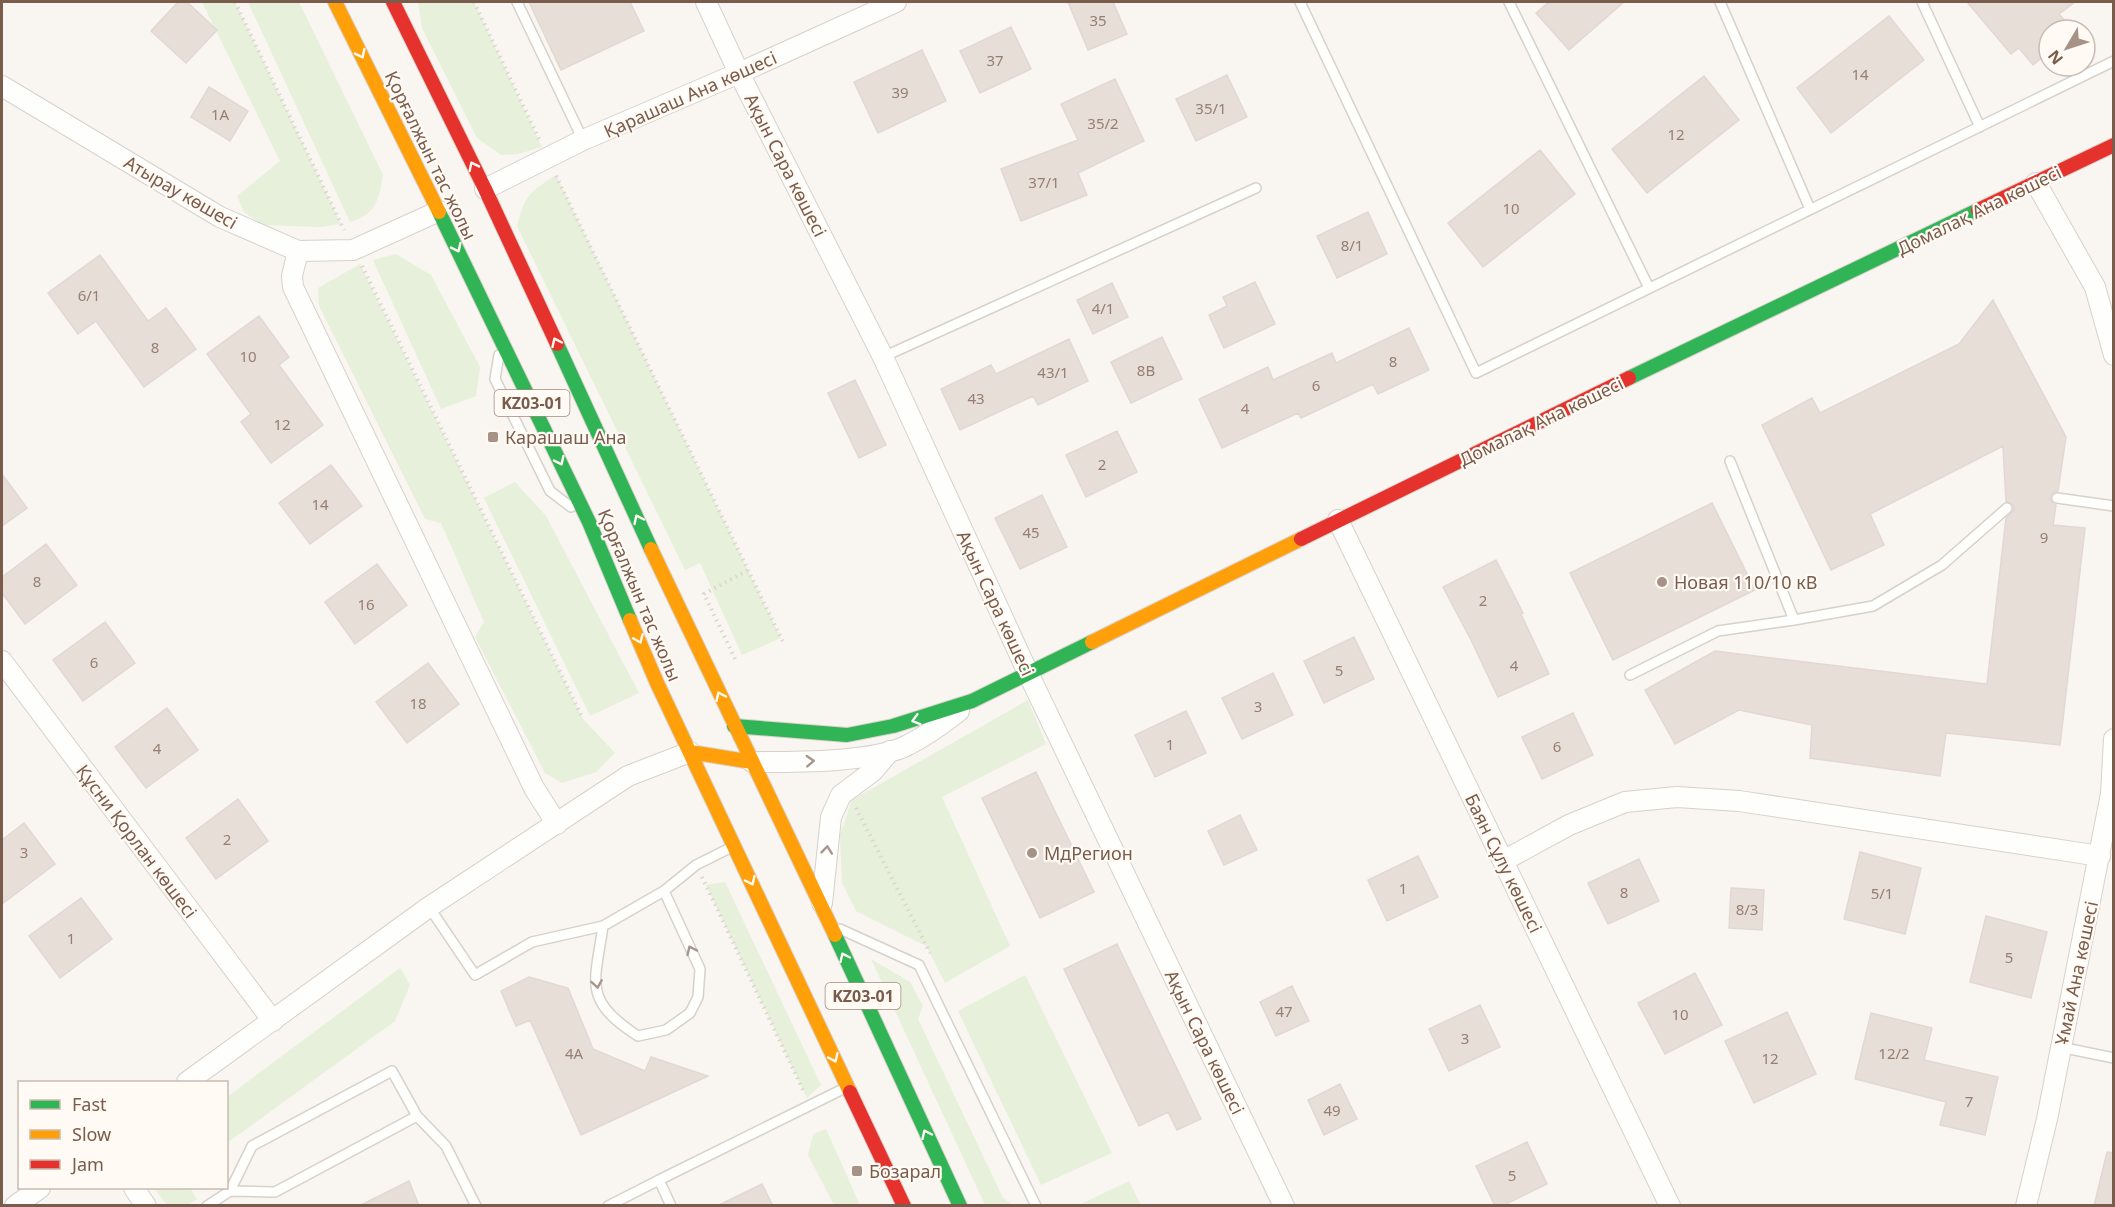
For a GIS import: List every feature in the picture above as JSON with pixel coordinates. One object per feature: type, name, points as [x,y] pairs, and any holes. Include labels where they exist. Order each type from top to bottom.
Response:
[{"type":"main road","name":"Қорғалжын тас жолы","points":[[335,2],[589,522],[657,683],[904,1206]]},
{"type":"main road","name":"Қорғалжын тас жолы","points":[[393,2],[485,189],[730,729],[752,762],[960,1206]]},
{"type":"main road","name":"Домалақ Ана көшесі","points":[[730,729],[847,735],[893,726],[972,701],[1029,675],[1338,520],[2114,145]]},
{"type":"main road","points":[[690,752],[707,742]]},
{"type":"main road","points":[[690,752],[752,762]]},
{"type":"street","name":"Ақын Сара көшесі","points":[[706,2],[883,357],[1029,675],[1284,1206]]},
{"type":"street","name":"Қарашаш Ана көшесі","points":[[485,189],[583,140],[740,73],[896,2]]},
{"type":"street","name":"Атырау көшесі","points":[[2,86],[220,217],[298,251],[353,250],[439,211]]},
{"type":"street","points":[[2036,183],[2095,287],[2114,355]]},
{"type":"street","points":[[298,251],[292,276],[293,287],[534,788],[557,824]]},
{"type":"street","name":"Баян Сұлу көшесі","points":[[1338,520],[1670,1206]]},
{"type":"street","name":"Құсни Қорлан көшесі","points":[[2,661],[273,1021]]},
{"type":"street","name":"Домалақ Ана көшесі","points":[[752,762],[823,760],[890,751],[908,746],[972,701]]},
{"type":"street","name":"Ұмай Ана көшесі","points":[[2026,1206],[2047,1119],[2113,794],[2114,739]]},
{"type":"street","points":[[826,916],[831,817],[841,795],[873,771],[890,751]]},
{"type":"street","points":[[190,1081],[429,907],[628,776],[690,752]]},
{"type":"street","points":[[1503,861],[1569,825],[1625,802],[1677,797],[1739,801],[2100,856]]},
{"type":"street","points":[[15,1206],[39,1189]]},
{"type":"street","points":[[135,1189],[146,1206]]},
{"type":"lane","points":[[518,2],[583,140]]},
{"type":"lane","points":[[1300,2],[1476,373],[2114,61]]},
{"type":"lane","points":[[1509,2],[1649,288]]},
{"type":"lane","points":[[1720,2],[1810,209]]},
{"type":"lane","points":[[1922,2],[1980,127]]},
{"type":"lane","points":[[408,13],[409,35]]},
{"type":"lane","points":[[883,357],[1256,188]]},
{"type":"lane","points":[[502,341],[495,379],[550,491],[589,522]]},
{"type":"lane","points":[[1730,461],[1794,620]]},
{"type":"lane","points":[[2057,498],[2114,506]]},
{"type":"lane","points":[[1630,675],[1718,631],[1873,606],[1942,565],[2007,508]]},
{"type":"lane","points":[[429,907],[475,975],[532,942],[603,926],[664,891],[696,865],[734,846]]},
{"type":"lane","points":[[603,926],[595,974],[599,1002],[617,1022],[638,1036],[666,1030],[690,1014],[698,997],[700,969],[664,891]]},
{"type":"lane","points":[[826,916],[919,965],[1036,1206]]},
{"type":"lane","points":[[2060,1047],[2114,1058]]},
{"type":"lane","points":[[207,1206],[230,1191],[252,1146],[392,1071],[417,1116],[446,1146],[476,1206]]},
{"type":"lane","points":[[608,1206],[848,1086]]},
{"type":"lane","points":[[230,1191],[275,1192],[417,1116]]},
{"type":"lane","points":[[659,1180],[671,1206]]},
{"type":"path","points":[[235,2],[345,233]]},
{"type":"path","points":[[474,2],[784,644]]},
{"type":"path","points":[[360,264],[583,719]]},
{"type":"path","points":[[735,659],[704,594],[748,570]]},
{"type":"path","points":[[696,865],[810,1106]]},
{"type":"green space","points":[[202,2],[235,2],[341,224],[322,227],[263,225],[244,212],[237,196],[280,161]]},
{"type":"green space","points":[[248,2],[299,2],[383,175],[375,205],[359,219],[350,222]]},
{"type":"green space","points":[[418,2],[474,2],[542,147],[518,154],[501,155],[477,138],[422,28]]},
{"type":"green space","points":[[556,175],[781,638],[742,655],[700,563],[685,570],[517,226],[523,207],[530,195]]},
{"type":"green space","points":[[396,254],[431,275],[480,367],[476,396],[441,409],[373,260]]},
{"type":"green space","points":[[360,264],[583,719],[615,753],[596,772],[562,783],[545,773],[475,637],[484,622],[441,523],[425,519],[319,306],[318,288]]},
{"type":"green space","points":[[515,482],[546,516],[639,693],[590,716],[484,498]]},
{"type":"green space","points":[[1028,700],[1046,744],[942,797],[1010,946],[945,983],[926,946],[856,911],[842,883],[840,835],[852,800]]},
{"type":"green space","points":[[725,882],[821,1085],[807,1098],[706,885]]},
{"type":"green space","points":[[871,959],[910,982],[923,1006],[918,1019],[1003,1198],[1013,1205],[985,1205]]},
{"type":"green space","points":[[400,968],[410,985],[395,1021],[228,1142],[228,1096]]},
{"type":"green space","points":[[1025,975],[1112,1153],[1041,1185],[958,1011]]},
{"type":"green space","points":[[826,1129],[860,1205],[834,1205],[808,1155],[813,1134]]},
{"type":"green space","points":[[1129,1181],[1141,1205],[1079,1205]]},
{"type":"green space","points":[[155,1189],[191,1189],[197,1199],[188,1205],[167,1205]]},
{"type":"building","points":[[178,2],[187,2],[217,30],[186,63],[151,31]]},
{"type":"building","points":[[529,2],[630,2],[644,31],[561,70]]},
{"type":"building","points":[[1068,2],[1113,2],[1127,34],[1088,50]]},
{"type":"building","points":[[1549,2],[1624,2],[1569,50],[1536,13]]},
{"type":"building","points":[[1967,2],[2075,2],[2059,14],[2062,18],[2037,18],[2037,62],[2033,65],[2019,48],[2011,54]]},
{"type":"building","points":[[1889,16],[1924,60],[1831,133],[1797,88]]},
{"type":"building","points":[[1011,27],[1031,69],[980,93],[960,51]]},
{"type":"building","points":[[922,50],[946,101],[878,133],[854,82]]},
{"type":"building","points":[[1227,75],[1247,117],[1196,141],[1176,99]]},
{"type":"building","points":[[1704,76],[1739,120],[1647,193],[1612,149]]},
{"type":"building","points":[[1115,79],[1144,141],[1078,173],[1087,195],[1021,221],[1001,169],[1078,140],[1061,104]]},
{"type":"building","points":[[209,87],[248,111],[230,141],[191,117]]},
{"type":"building","points":[[1540,150],[1575,194],[1483,267],[1448,223]]},
{"type":"building","points":[[1368,212],[1387,254],[1337,278],[1317,236]]},
{"type":"building","points":[[100,255],[148,321],[166,308],[196,349],[144,387],[96,321],[78,334],[48,293]]},
{"type":"building","points":[[1255,282],[1275,324],[1224,348],[1209,315],[1227,306],[1223,297]]},
{"type":"building","points":[[1112,283],[1128,317],[1093,334],[1077,300]]},
{"type":"building","points":[[1993,300],[2066,437],[2058,491],[2050,496],[2051,501],[2056,505],[2053,525],[2085,528],[2060,745],[1946,733],[1940,776],[1810,758],[1812,725],[1739,710],[1675,744],[1645,690],[1715,651],[1987,684],[2006,518],[2014,510],[2012,504],[2006,501],[2003,446],[1870,514],[1884,545],[1831,570],[1762,425],[1812,398],[1820,413],[1959,344]]},
{"type":"building","points":[[259,316],[289,357],[279,365],[323,425],[271,463],[241,422],[251,414],[207,354]]},
{"type":"building","points":[[1409,328],[1429,370],[1378,394],[1373,384],[1301,418],[1298,413],[1222,448],[1199,399],[1268,367],[1273,380],[1332,353],[1336,363]]},
{"type":"building","points":[[1162,337],[1182,379],[1131,403],[1111,362]]},
{"type":"building","points":[[1069,339],[1088,381],[1038,405],[1033,396],[960,430],[941,389],[991,365],[996,374]]},
{"type":"building","points":[[855,380],[886,445],[859,458],[828,393]]},
{"type":"building","points":[[1117,431],[1137,472],[1086,497],[1066,455]]},
{"type":"building","points":[[331,465],[362,506],[310,544],[279,503]]},
{"type":"building","points":[[2,474],[27,508],[2,526]]},
{"type":"building","points":[[1042,495],[1067,547],[1020,569],[995,518]]},
{"type":"building","name":"Новая 110/10 кВ","points":[[1712,503],[1755,590],[1613,660],[1570,573]]},
{"type":"building","points":[[46,544],[77,585],[25,624],[2,593],[2,577]]},
{"type":"building","points":[[1496,560],[1523,613],[1521,614],[1549,674],[1498,697],[1443,587]]},
{"type":"building","points":[[377,564],[407,605],[355,644],[325,602]]},
{"type":"building","points":[[105,622],[135,663],[83,701],[53,660]]},
{"type":"building","points":[[1354,637],[1374,679],[1324,703],[1304,661]]},
{"type":"building","points":[[428,663],[459,704],[407,743],[376,702]]},
{"type":"building","points":[[1273,673],[1293,715],[1242,739],[1222,698]]},
{"type":"building","points":[[167,708],[198,750],[146,788],[115,747]]},
{"type":"building","points":[[1186,711],[1206,753],[1155,777],[1135,735]]},
{"type":"building","points":[[1573,713],[1593,755],[1542,779],[1522,737]]},
{"type":"building","points":[[1036,772],[1094,892],[1040,918],[982,798]]},
{"type":"building","points":[[238,799],[268,841],[216,879],[186,838]]},
{"type":"building","points":[[1240,815],[1257,850],[1224,865],[1208,831]]},
{"type":"building","points":[[24,823],[55,864],[2,904],[2,840]]},
{"type":"building","points":[[1860,852],[1921,868],[1905,934],[1844,919]]},
{"type":"building","points":[[1418,856],[1438,897],[1387,921],[1368,880]]},
{"type":"building","points":[[1639,859],[1659,901],[1608,924],[1588,883]]},
{"type":"building","points":[[1731,888],[1764,890],[1762,930],[1729,928]]},
{"type":"building","points":[[81,898],[112,939],[60,978],[29,936]]},
{"type":"building","points":[[1986,916],[2047,932],[2031,998],[1970,982]]},
{"type":"building","points":[[1117,944],[1201,1119],[1177,1130],[1168,1112],[1139,1126],[1064,969]]},
{"type":"building","points":[[1695,973],[1722,1025],[1665,1054],[1638,1003]]},
{"type":"building","points":[[529,977],[568,988],[593,1049],[645,1071],[651,1057],[708,1076],[581,1135],[530,1020],[516,1026],[501,991]]},
{"type":"building","points":[[1292,986],[1309,1021],[1276,1036],[1260,1002]]},
{"type":"building","points":[[1480,1005],[1500,1047],[1449,1071],[1429,1029]]},
{"type":"building","points":[[1787,1012],[1816,1074],[1754,1103],[1725,1041]]},
{"type":"building","points":[[1871,1013],[1932,1028],[1924,1060],[1998,1077],[1985,1135],[1940,1125],[1946,1102],[1855,1079]]},
{"type":"building","points":[[1340,1084],[1357,1119],[1324,1135],[1308,1100]]},
{"type":"building","points":[[1527,1142],[1547,1184],[1502,1206],[1495,1206],[1476,1166]]},
{"type":"building","points":[[2107,1152],[2114,1153],[2114,1206],[2094,1206]]},
{"type":"building","points":[[409,1181],[419,1206],[359,1206]]},
{"type":"building","points":[[762,1184],[773,1206],[717,1206]]},
{"type":"traffic: fast","points":[[1629,378],[1978,210]]},
{"type":"traffic: fast","points":[[439,212],[589,522],[630,620]]},
{"type":"traffic: fast","points":[[557,344],[651,549]]},
{"type":"traffic: fast","points":[[734,726],[847,735],[893,726],[972,701],[1092,642]]},
{"type":"traffic: fast","points":[[835,935],[960,1206]]},
{"type":"traffic: slow","points":[[335,2],[439,212]]},
{"type":"traffic: slow","points":[[1092,642],[1301,539]]},
{"type":"traffic: slow","points":[[651,549],[835,935]]},
{"type":"traffic: slow","points":[[630,620],[657,683],[850,1092]]},
{"type":"traffic: slow","points":[[690,752],[752,762]]},
{"type":"traffic: jam","points":[[393,2],[485,189],[557,344]]},
{"type":"traffic: jam","points":[[1978,210],[2114,145]]},
{"type":"traffic: jam","points":[[1301,539],[1629,378]]},
{"type":"traffic: jam","points":[[850,1092],[904,1206]]},
{"type":"place","name":"Карашаш Ана","points":[[493,437]]},
{"type":"place","name":"Новая 110/10 кВ","points":[[1662,582]]},
{"type":"place","name":"МдРегион","points":[[1032,853]]},
{"type":"place","name":"Бозарал","points":[[857,1171]]}]
